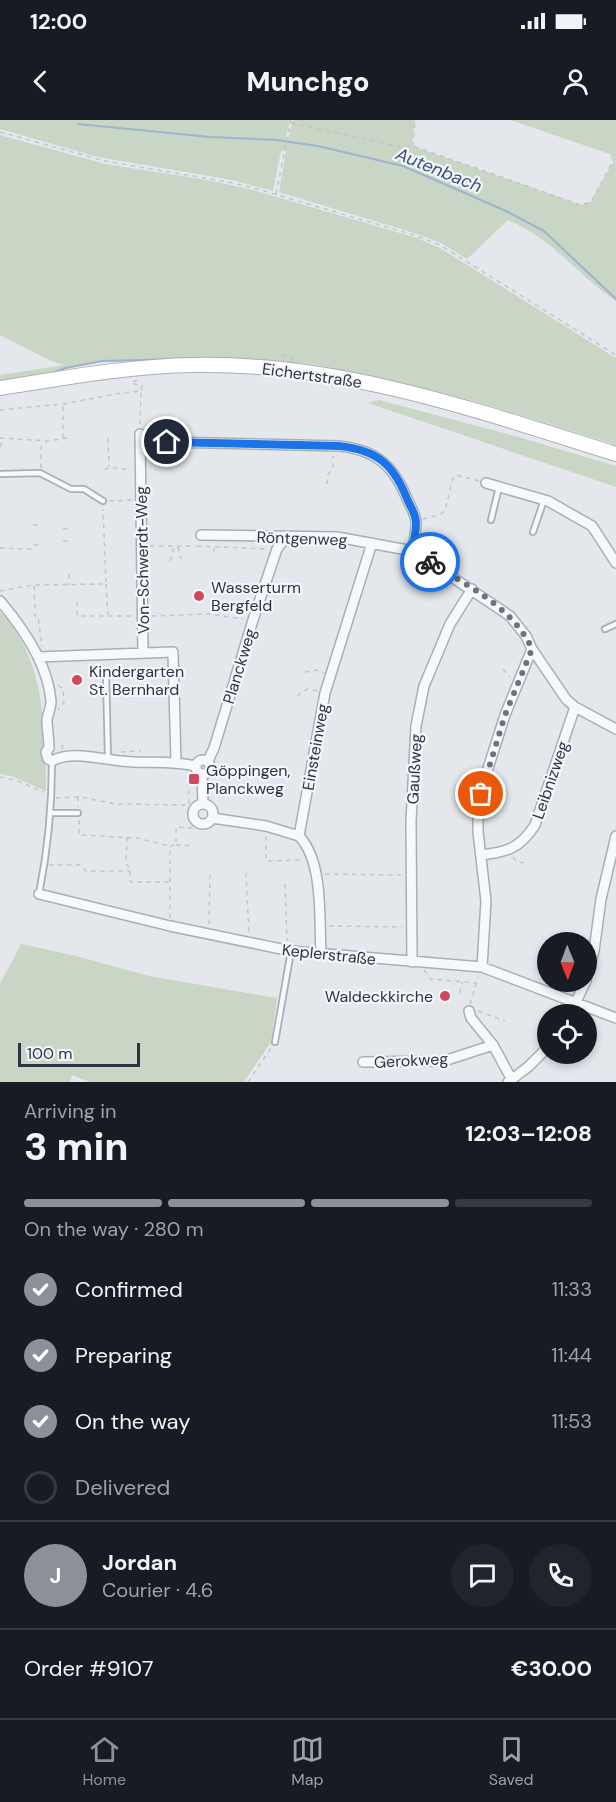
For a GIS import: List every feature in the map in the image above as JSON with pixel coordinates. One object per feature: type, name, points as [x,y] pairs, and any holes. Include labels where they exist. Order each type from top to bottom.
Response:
[{"type":"street","name":"Eichertstraße","points":[[0,388],[108,371],[194,365],[301,372],[380,385],[443,401],[616,453]]},
{"type":"street","name":"Von-Schwerdt-Weg","points":[[140,434],[143,654],[173,652],[176,762]]},
{"type":"street","points":[[167,442],[334,446],[358,448],[372,453],[391,469],[401,484],[416,520],[412,551]]},
{"type":"street","points":[[486,483],[544,500],[591,526],[616,563]]},
{"type":"street","name":"Röntgenweg","points":[[201,535],[337,537],[412,551],[510,616],[526,636],[557,687],[575,707],[616,729]]},
{"type":"street","name":"Planckweg","points":[[195,768],[210,770],[208,761],[216,743],[253,620],[277,549],[285,538]]},
{"type":"street","name":"Einsteinweg","points":[[298,836],[325,693],[372,543]]},
{"type":"street","name":"Gaußweg","points":[[416,962],[412,927],[411,821],[416,726],[424,686],[450,624],[472,589]]},
{"type":"street","points":[[0,601],[20,624],[40,657],[51,707],[47,718],[49,748],[56,749],[55,759],[108,755],[119,761],[176,762],[195,768],[203,804],[212,809],[212,819]]},
{"type":"street","points":[[482,967],[486,901],[478,832],[478,807],[505,715],[532,649]]},
{"type":"street","points":[[40,657],[143,654]]},
{"type":"street","name":"Leibnizweg","points":[[481,855],[507,851],[527,838],[535,825],[575,707]]},
{"type":"street","points":[[203,804],[195,809],[195,819],[199,823],[205,824],[212,819],[266,826],[298,836],[304,842],[315,874],[321,954]]},
{"type":"street","points":[[597,932],[601,899],[616,836]]},
{"type":"street","name":"Keplerstraße","points":[[39,894],[170,926],[289,951],[482,967],[616,1018]]},
{"type":"street","points":[[577,1003],[581,992]]},
{"type":"street","points":[[469,1011],[471,1018],[493,1045],[510,1081],[537,1057]]},
{"type":"street","name":"Gerokweg","points":[[363,1062],[444,1061],[493,1045]]},
{"type":"lane","points":[[0,474],[41,474],[71,489],[84,489],[103,501]]},
{"type":"lane","points":[[491,520],[499,487]]},
{"type":"lane","points":[[533,532],[544,500]]},
{"type":"lane","points":[[605,629],[616,624]]},
{"type":"lane","points":[[106,674],[108,755]]},
{"type":"lane","points":[[39,894],[45,865],[55,759]]},
{"type":"lane","points":[[51,813],[78,813]]},
{"type":"lane","points":[[274,1042],[289,951]]},
{"type":"path","points":[[413,146],[415,120]]},
{"type":"path","points":[[276,194],[291,121],[401,147],[413,146],[581,205],[591,202],[616,159]]},
{"type":"path","points":[[0,132],[105,161],[228,182],[417,236],[440,245],[616,355]]},
{"type":"path","points":[[140,434],[142,386]]},
{"type":"path","points":[[0,410],[63,404],[121,393],[141,392]]},
{"type":"path","points":[[63,404],[63,439]]},
{"type":"path","points":[[0,438],[47,441],[68,438]]},
{"type":"path","points":[[0,447],[4,438]]},
{"type":"path","points":[[108,438],[109,467]]},
{"type":"path","points":[[41,474],[41,447],[47,441]]},
{"type":"path","points":[[140,447],[164,447],[167,442]]},
{"type":"path","points":[[327,484],[328,475],[333,468],[334,446]]},
{"type":"path","points":[[105,470],[109,467],[134,471]]},
{"type":"path","points":[[416,520],[439,515],[445,511],[453,478],[456,475],[486,483]]},
{"type":"path","points":[[108,616],[103,501],[142,500]]},
{"type":"path","points":[[33,525],[41,525]]},
{"type":"path","points":[[63,529],[71,529]]},
{"type":"path","points":[[197,546],[201,535]]},
{"type":"path","points":[[63,541],[71,541]]},
{"type":"path","points":[[0,548],[42,545]]},
{"type":"path","points":[[170,561],[174,546]]},
{"type":"path","points":[[178,546],[181,559]]},
{"type":"path","points":[[142,547],[197,546],[277,549]]},
{"type":"path","points":[[214,547],[214,554]]},
{"type":"path","points":[[69,574],[69,585]]},
{"type":"path","points":[[0,591],[34,585],[106,584]]},
{"type":"path","points":[[34,585],[40,657]]},
{"type":"path","points":[[77,602],[77,616],[209,614],[253,620]]},
{"type":"path","points":[[503,669],[518,684]]},
{"type":"path","points":[[305,672],[316,670],[330,675]]},
{"type":"path","points":[[47,685],[56,684],[62,686],[63,689],[63,705],[56,713]]},
{"type":"path","points":[[297,696],[307,689],[325,693]]},
{"type":"path","points":[[108,755],[141,752]]},
{"type":"path","points":[[0,777],[15,780],[52,797],[81,797],[115,804],[189,805],[195,768]]},
{"type":"path","points":[[266,826],[266,861],[312,860]]},
{"type":"path","points":[[176,845],[176,827],[192,828]]},
{"type":"path","points":[[79,835],[127,837],[170,846],[193,846]]},
{"type":"path","points":[[127,837],[126,864],[130,868],[130,882],[170,882]]},
{"type":"path","points":[[170,846],[170,926]]},
{"type":"path","points":[[507,851],[517,862],[527,863]]},
{"type":"path","points":[[45,865],[81,866],[86,871],[130,871]]},
{"type":"path","points":[[209,934],[210,873]]},
{"type":"path","points":[[246,873],[249,943]]},
{"type":"path","points":[[315,874],[411,875]]},
{"type":"path","points":[[285,884],[289,951]]},
{"type":"path","points":[[319,926],[412,927]]},
{"type":"path","points":[[416,962],[431,979],[476,982]]},
{"type":"path","points":[[482,967],[469,1008],[505,1021]]},
{"type":"path","points":[[460,993],[463,981]]},
{"type":"path","points":[[248,1082],[274,1042]]},
{"type":"green space","points":[[0,120],[290,120],[286,138],[288,139],[293,120],[415,120],[412,146],[581,205],[591,202],[613,162],[616,161],[616,301],[538,237],[508,220],[467,259],[441,243],[417,234],[279,192],[286,151],[281,151],[273,191],[232,180],[98,157],[0,129]]},
{"type":"green space","points":[[510,120],[616,120],[616,158],[612,161],[610,154]]},
{"type":"green space","points":[[0,135],[105,164],[207,180],[253,190],[417,238],[440,248],[616,358],[616,445],[444,393],[307,363],[289,366],[145,363],[144,361],[98,362],[0,384],[0,375],[64,365],[49,360],[0,335]]},
{"type":"green space","points":[[379,400],[515,436],[616,466],[616,487],[368,403]]},
{"type":"green space","points":[[0,612],[15,630],[35,673],[43,720],[46,791],[14,777],[0,774]]},
{"type":"green space","points":[[21,944],[149,976],[277,998],[271,1042],[244,1082],[90,1082],[72,1075],[70,1082],[0,1082],[0,984]]},
{"type":"waterway","name":"Autenbach","points":[[78,124],[210,137],[276,140],[318,146],[403,166],[506,211],[544,231],[616,299]]},
{"type":"waterway","points":[[53,373],[65,368],[102,361],[235,359]]},
{"type":"way so far","points":[[430,562],[510,616],[526,636],[532,649],[505,715],[481,794]]},
{"type":"place","name":"Wasserturm Bergfeld","points":[[199,596]]},
{"type":"place","name":"Kindergarten St. Bernhard","points":[[77,680]]},
{"type":"place","name":"Göppingen, Planckweg","points":[[194,779]]},
{"type":"place","name":"Waldeckkirche","points":[[445,996]]},
{"type":"route","points":[[167,442],[339,446],[358,448],[372,453],[391,469],[401,484],[416,520],[412,551],[430,562]]}]
